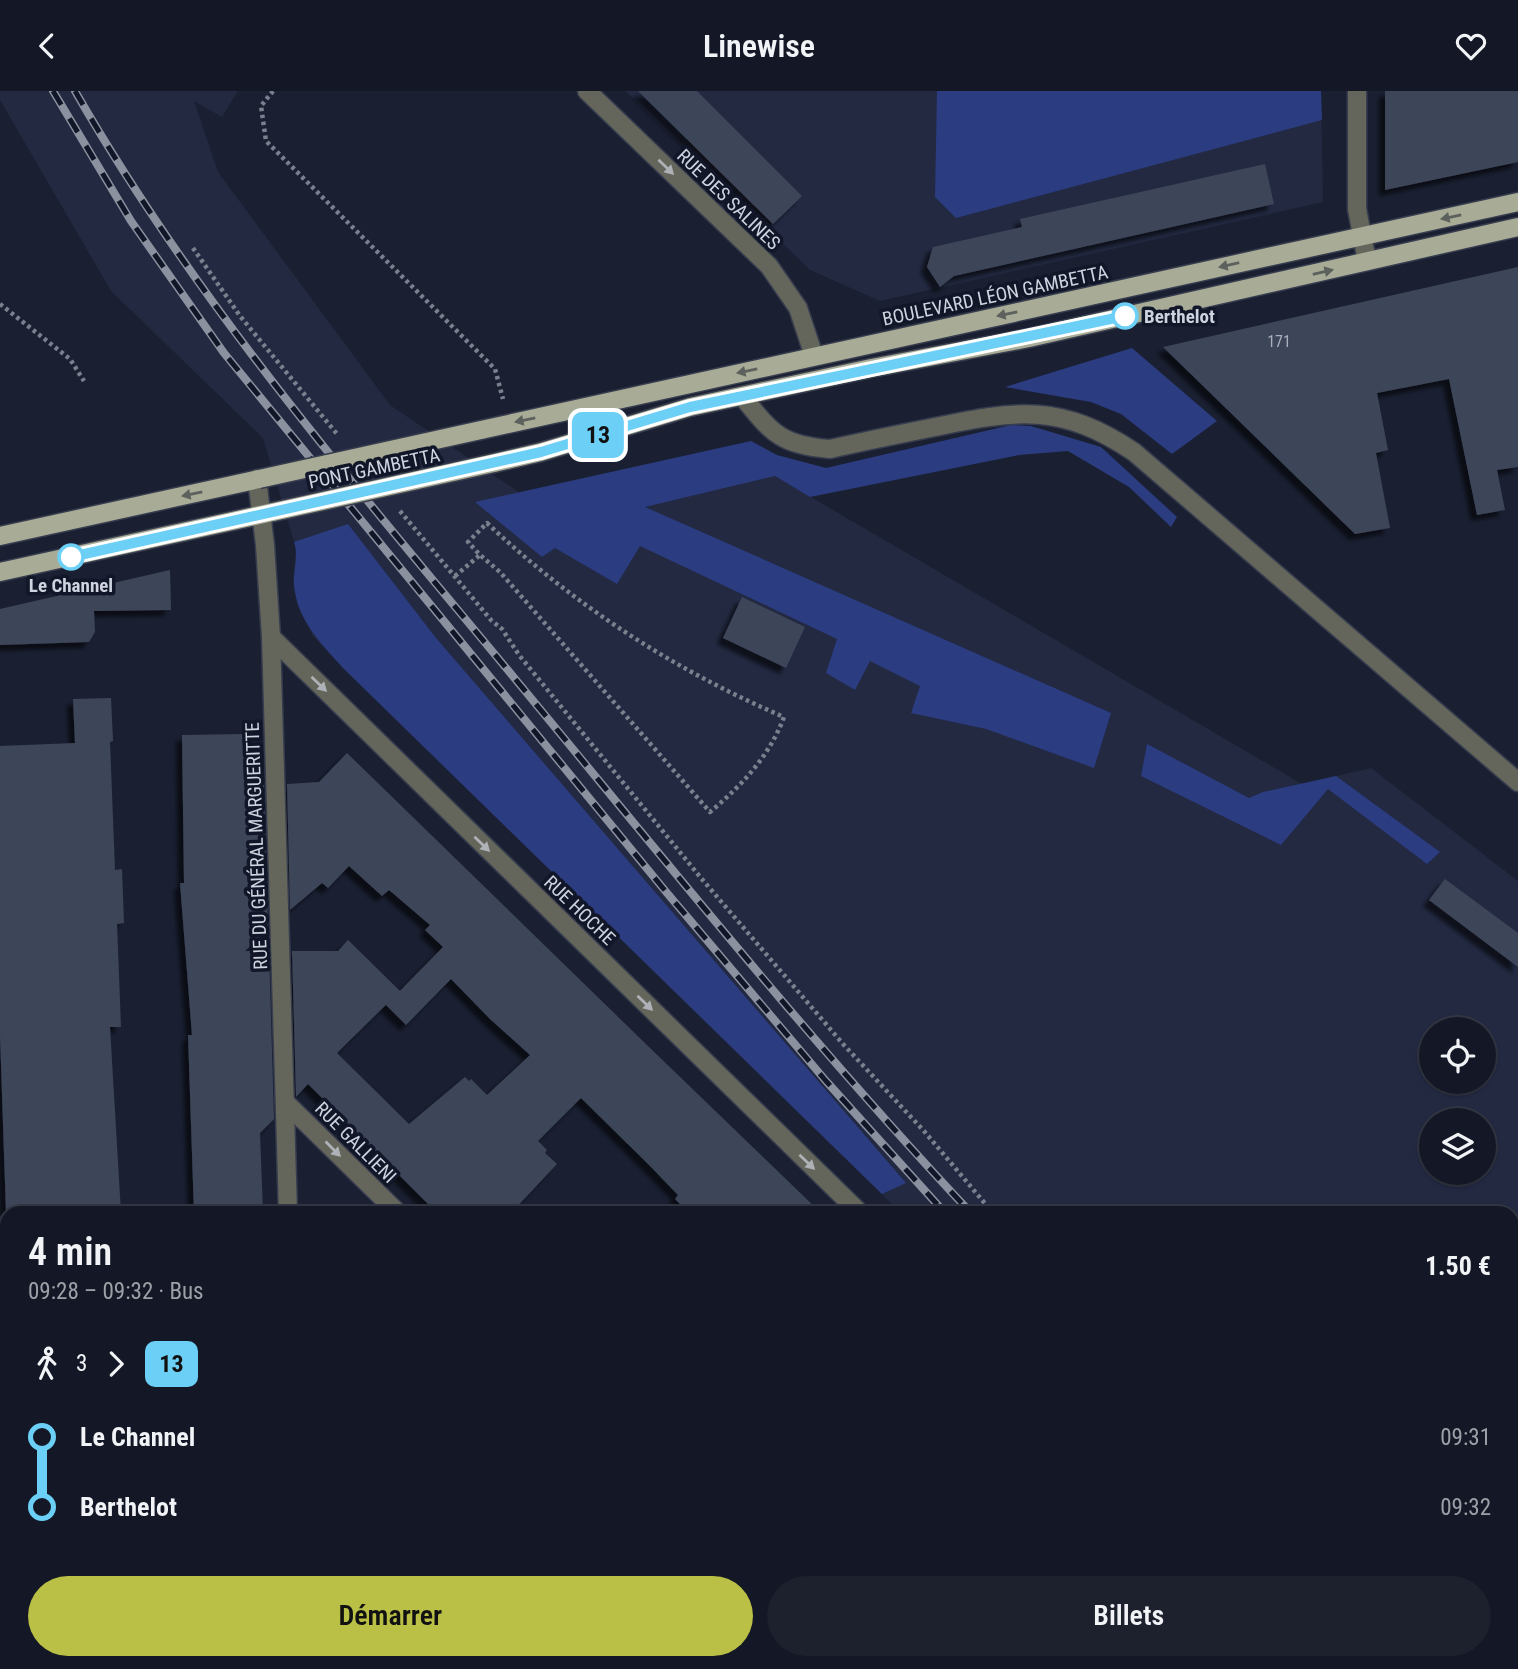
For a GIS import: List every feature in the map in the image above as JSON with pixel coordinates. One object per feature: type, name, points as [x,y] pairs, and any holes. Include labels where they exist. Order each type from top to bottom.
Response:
[{"type":"main road","name":"BOULEVARD LÉON GAMBETTA","points":[[481,430],[1518,202]]},
{"type":"main road","points":[[742,396],[1029,338],[1518,227]]},
{"type":"main road","name":"PONT GAMBETTA","points":[[267,513],[541,452],[660,415],[742,396]]},
{"type":"main road","name":"PONT GAMBETTA","points":[[258,479],[481,430]]},
{"type":"main road","points":[[0,536],[258,479]]},
{"type":"main road","points":[[0,572],[267,513]]},
{"type":"street","name":"RUE DES SALINES","points":[[587,91],[769,266],[798,308],[814,356]]},
{"type":"street","points":[[1357,91],[1357,209],[1367,261]]},
{"type":"street","points":[[742,396],[775,435],[790,442],[830,449],[1000,414],[1041,414],[1097,430],[1134,452],[1518,782]]},
{"type":"street","name":"RUE DU GÉNÉRAL MARGUERITTE","points":[[258,479],[267,513],[288,1206]]},
{"type":"street","name":"RUE HOCHE","points":[[271,637],[853,1206]]},
{"type":"street","name":"RUE GALLIENI","points":[[285,1101],[391,1206]]},
{"type":"path","points":[[273,91],[261,106],[266,141],[495,369]]},
{"type":"path","points":[[192,248],[240,316],[345,444]]},
{"type":"path","points":[[0,304],[70,359],[84,381]]},
{"type":"path","points":[[396,506],[502,629],[554,698],[701,877],[843,1044],[987,1206]]},
{"type":"path","points":[[487,523],[523,557],[608,621],[682,668],[733,695],[784,717],[773,744],[759,765],[710,812],[500,572],[480,555],[468,542],[487,523]]},
{"type":"path","points":[[455,576],[480,555]]},
{"type":"shaded area","points":[[0,91],[238,91],[222,117],[194,101],[218,172],[390,405],[523,495],[775,476],[1302,784],[1371,768],[1518,881],[1518,1206],[894,1206],[313,636],[298,607],[293,581],[296,548],[263,438],[111,291],[0,100]]},
{"type":"shaded area","points":[[625,91],[1321,91],[1323,202],[880,301],[810,270]]},
{"type":"shaded area","points":[[937,91],[1321,91],[1322,120],[956,218],[935,197]]},
{"type":"shaded area","points":[[1132,348],[1217,421],[1172,454],[1121,414],[1091,402],[1005,387]]},
{"type":"shaded area","points":[[1011,425],[1031,426],[1101,447],[1177,517],[1171,527],[1129,487],[1068,451],[1019,455],[810,497],[775,476],[645,507],[1111,713],[1094,768],[986,729],[911,713],[920,686],[870,661],[855,690],[826,673],[837,639],[640,546],[617,584],[555,548],[542,557],[475,502],[751,441],[777,455],[826,468]]},
{"type":"shaded area","points":[[348,524],[436,638],[906,1183],[882,1194],[326,649],[305,620],[296,598],[294,542]]},
{"type":"shaded area","points":[[1147,744],[1249,798],[1263,792],[1336,776],[1440,852],[1427,864],[1328,789],[1281,845],[1141,776]]},
{"type":"building","points":[[638,91],[697,91],[802,196],[773,224]]},
{"type":"building","points":[[1385,91],[1518,91],[1518,162],[1385,190]]},
{"type":"building","points":[[1265,164],[1274,204],[954,276],[940,287],[927,267],[933,247],[1022,227],[1020,219]]},
{"type":"building","points":[[1518,267],[1518,467],[1497,470],[1505,510],[1477,515],[1449,379],[1377,393],[1388,450],[1376,453],[1390,528],[1355,534],[1163,347]]},
{"type":"building","points":[[170,570],[171,610],[94,611],[95,632],[89,642],[0,645],[0,609]]},
{"type":"building","points":[[742,597],[805,627],[786,668],[723,638]]},
{"type":"building","points":[[111,698],[115,870],[122,869],[124,923],[117,924],[121,1027],[110,1027],[121,1206],[6,1206],[0,1035],[0,746],[75,743],[73,699]]},
{"type":"building","points":[[245,734],[248,786],[264,785],[268,930],[245,951],[269,951],[274,1119],[260,1133],[263,1206],[194,1206],[188,1035],[192,1035],[180,883],[184,883],[182,735]]},
{"type":"building","points":[[347,753],[814,1206],[682,1206],[675,1199],[678,1195],[581,1098],[538,1141],[547,1150],[545,1153],[557,1164],[518,1206],[430,1206],[308,1084],[296,1097],[292,951],[338,951],[348,940],[400,991],[443,947],[425,930],[430,925],[389,890],[382,896],[349,866],[328,888],[322,883],[290,910],[287,784],[319,782]],"holes":[[[451,979],[530,1055],[487,1095],[471,1079],[469,1081],[465,1077],[409,1124],[337,1053],[393,998],[386,1005],[406,1025]]]},
{"type":"building","points":[[1445,879],[1518,933],[1518,967],[1429,900]]},
{"type":"railway","points":[[53,91],[131,221],[224,353],[667,893],[826,1081],[939,1206]]},
{"type":"railway","points":[[75,91],[174,247],[227,322],[340,467],[739,950],[853,1083],[965,1206]]},
{"type":"bus line","name":"13","points":[[71,557],[541,452],[690,407],[1125,316]]},
{"type":"place","name":"Berthelot","points":[[1125,316]]},
{"type":"place","name":"Le Channel","points":[[71,557]]}]
